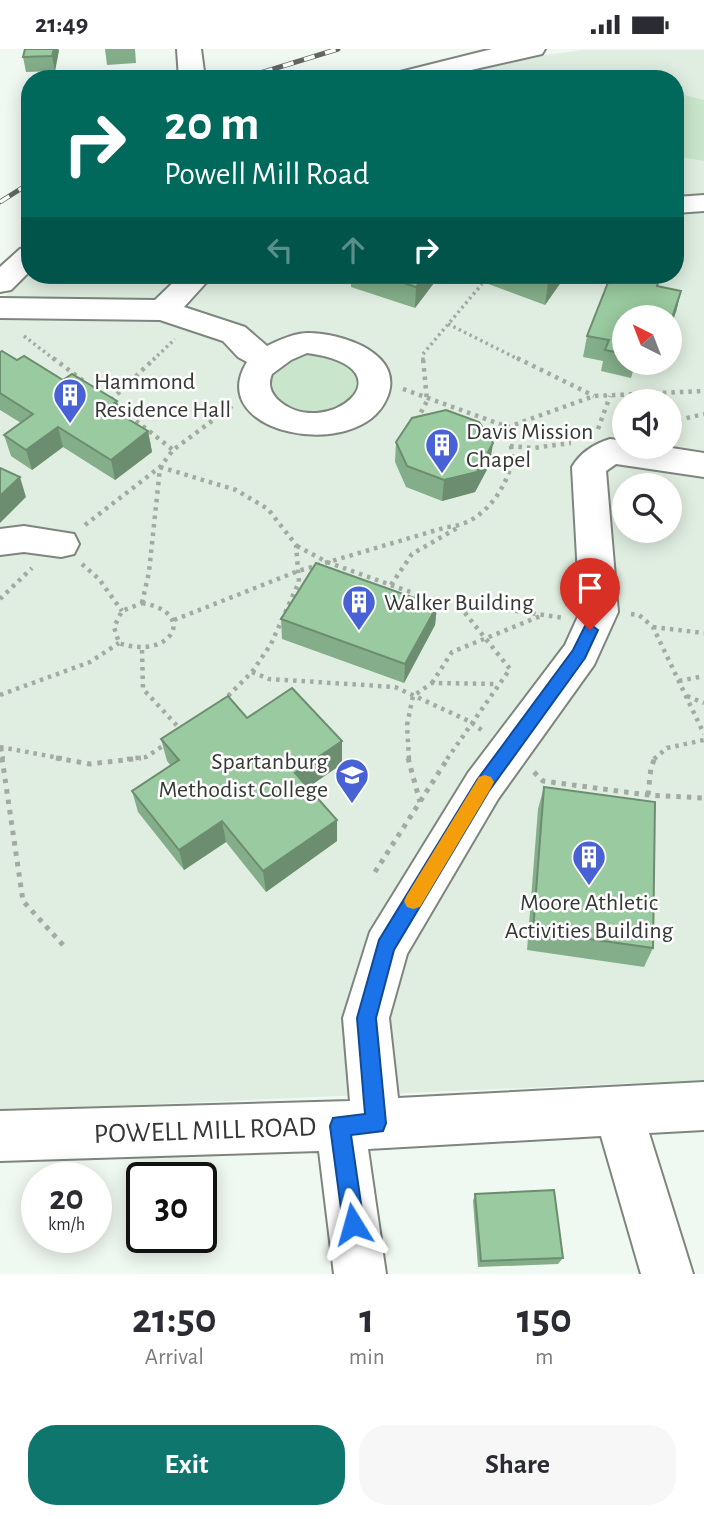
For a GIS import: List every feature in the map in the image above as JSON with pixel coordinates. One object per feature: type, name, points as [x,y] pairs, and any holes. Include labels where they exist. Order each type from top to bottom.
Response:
[{"type":"street","points":[[435,70],[533,49]]},
{"type":"street","points":[[684,204],[704,203]]},
{"type":"street","points":[[0,282],[21,263]]},
{"type":"street","points":[[163,310],[189,284]]},
{"type":"street","points":[[0,308],[163,310],[234,334],[249,350],[267,359]]},
{"type":"street","points":[[306,343],[330,343],[351,350],[367,361],[375,376],[375,383],[374,392],[364,407],[347,418],[323,424],[299,424],[277,417],[261,404],[254,389],[256,373],[267,359],[285,348],[306,343]]},
{"type":"street","points":[[360,1274],[358,1125],[366,1018],[386,947],[483,786],[580,654],[598,612],[589,467],[610,451],[704,465]]},
{"type":"street","points":[[0,542],[24,540],[61,544]]},
{"type":"street","name":"POWELL MILL ROAD","points":[[0,1136],[358,1125],[704,1106]]},
{"type":"street","points":[[618,1111],[667,1274]]},
{"type":"path","points":[[416,421],[427,401],[423,354],[482,284]]},
{"type":"path","points":[[173,450],[110,401],[194,321]]},
{"type":"path","points":[[448,324],[594,395],[704,391]]},
{"type":"path","points":[[24,335],[89,384]]},
{"type":"path","points":[[375,383],[395,385],[427,401],[485,415],[508,427],[594,395]]},
{"type":"path","points":[[142,603],[149,572],[160,467],[173,450],[236,403],[257,396]]},
{"type":"path","points":[[607,433],[597,433],[610,396]]},
{"type":"path","points":[[682,419],[704,414]]},
{"type":"path","points":[[385,595],[412,554],[479,517],[496,495],[512,464],[508,427]]},
{"type":"path","points":[[510,446],[533,448],[566,445],[577,441]]},
{"type":"path","points":[[160,467],[236,490],[268,509],[296,545],[327,562],[427,598],[570,619],[598,612],[639,615],[653,627],[704,734]]},
{"type":"path","points":[[174,620],[298,571],[447,527],[460,526]]},
{"type":"path","points":[[61,544],[99,579],[122,611]]},
{"type":"path","points":[[218,706],[252,672],[271,644],[299,582],[296,545]]},
{"type":"path","points":[[375,872],[510,669],[457,602]]},
{"type":"path","points":[[142,603],[162,605],[169,611],[174,620],[173,631],[167,641],[155,647],[129,649],[119,643],[114,627],[122,611],[142,603]]},
{"type":"path","points":[[420,802],[405,749],[405,722],[413,696],[432,683],[452,652],[544,615]]},
{"type":"path","points":[[653,627],[704,633]]},
{"type":"path","points":[[0,695],[90,662],[119,643]]},
{"type":"path","points":[[142,650],[143,689],[183,732]]},
{"type":"path","points":[[679,681],[704,677]]},
{"type":"path","points":[[432,683],[499,684]]},
{"type":"path","points":[[686,695],[704,703]]},
{"type":"path","points":[[63,945],[23,901],[1,748],[90,764],[146,757],[192,726]]},
{"type":"path","points":[[648,795],[648,769],[652,758],[665,748],[704,740]]},
{"type":"shaded area","name":"Spartanburg Methodist College","points":[[583,50],[704,50],[704,1080],[0,1111],[0,303],[21,278],[21,284],[684,284],[684,70],[466,70],[500,61]]},
{"type":"green space","points":[[684,95],[704,100],[704,161],[684,157]]},
{"type":"green space","points":[[315,353],[340,359],[354,369],[357,382],[353,394],[342,405],[326,412],[306,412],[285,405],[274,397],[269,388],[275,372],[294,359]]},
{"type":"building","points":[[25,49],[54,49],[52,56],[23,57]]},
{"type":"building","points":[[607,284],[658,284],[657,286],[681,291],[676,305],[612,305],[612,351],[605,350],[609,340],[587,336]]},
{"type":"building","name":"Hammond Residence Hall","points":[[2,351],[17,360],[24,356],[63,380],[72,374],[117,401],[108,407],[148,431],[111,460],[58,427],[26,450],[4,435],[33,414],[0,393]]},
{"type":"building","points":[[446,410],[479,422],[493,443],[477,472],[444,480],[407,466],[396,442],[412,418]]},
{"type":"building","points":[[0,468],[20,477],[0,496]]},
{"type":"building","name":"Walker Building","points":[[316,563],[437,606],[405,664],[281,619]]},
{"type":"building","points":[[292,688],[342,741],[295,773],[337,820],[263,871],[222,821],[179,850],[132,791],[179,760],[161,739],[228,696],[247,718]]},
{"type":"building","name":"Moore Athletic Activities Building","points":[[544,787],[655,802],[653,948],[533,931]]},
{"type":"building","points":[[554,1190],[563,1258],[481,1261],[475,1194]]},
{"type":"railway","points":[[270,70],[338,49]]},
{"type":"railway","points":[[0,202],[21,189]]},
{"type":"slow traffic","points":[[413,901],[485,782]]},
{"type":"place","name":"Hammond Residence Hall","points":[[70,425]]},
{"type":"place","name":"Davis Mission Chapel","points":[[442,475]]},
{"type":"place","name":"Walker Building","points":[[359,632]]},
{"type":"place","name":"Spartanburg Methodist College","points":[[352,805]]},
{"type":"place","name":"Moore Athletic Activities Building","points":[[589,887]]},
{"type":"route","points":[[353,1224],[340,1126],[376,1123],[366,1018],[386,947],[483,786],[580,654],[590,630]]}]
